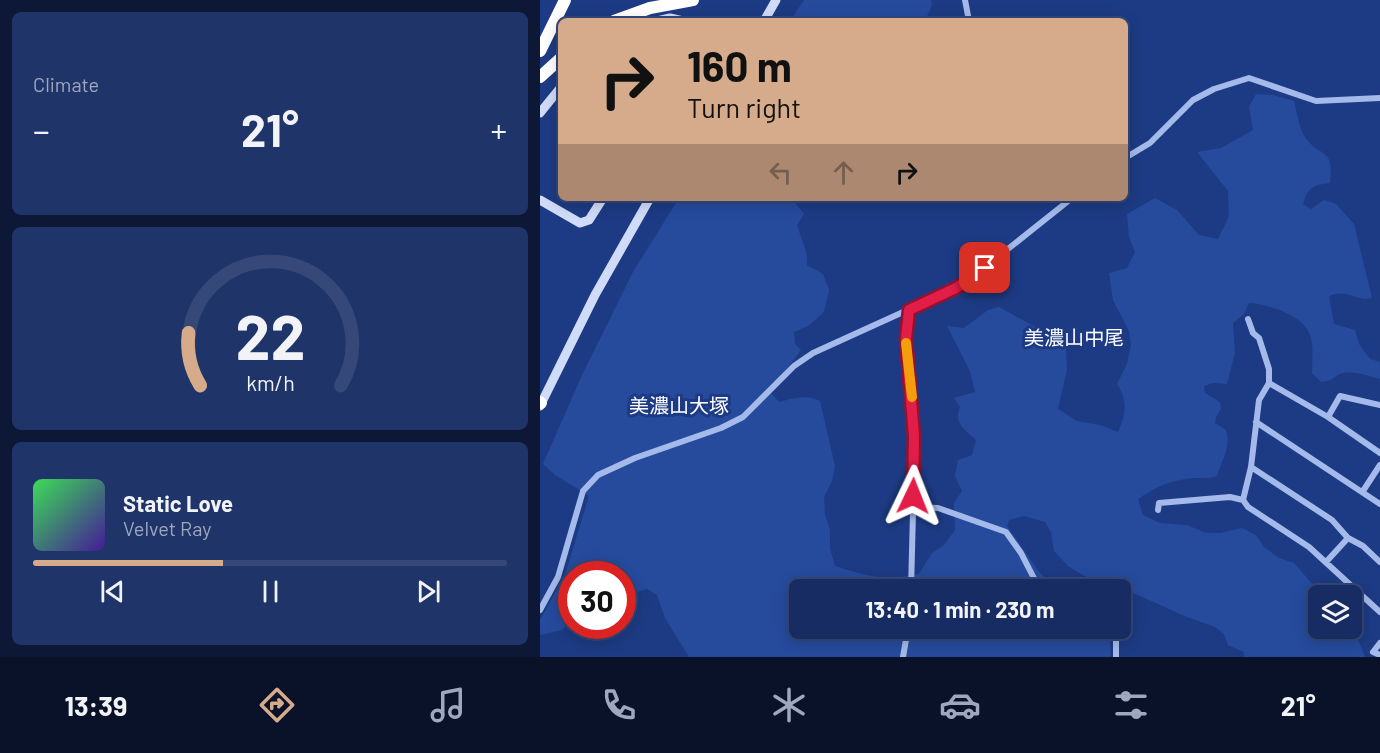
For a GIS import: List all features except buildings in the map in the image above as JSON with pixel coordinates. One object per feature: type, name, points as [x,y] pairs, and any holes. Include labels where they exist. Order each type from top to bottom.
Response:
[{"type":"highway","points":[[540,51],[565,0]]},
{"type":"highway","points":[[622,18],[650,8],[693,0]]},
{"type":"highway","points":[[540,77],[558,61]]},
{"type":"main road","points":[[766,18],[776,0]]},
{"type":"main road","points":[[540,113],[558,91]]},
{"type":"main road","points":[[540,200],[580,223],[589,220],[601,201]]},
{"type":"main road","points":[[540,403],[595,295],[648,201]]},
{"type":"street","points":[[965,0],[968,18]]},
{"type":"street","points":[[1128,156],[1150,143],[1193,100],[1214,89],[1249,78],[1316,101],[1380,98]]},
{"type":"street","points":[[540,610],[558,577],[583,491],[598,476],[635,458],[721,428],[743,417],[794,366],[813,353],[956,288],[1068,201]]},
{"type":"street","points":[[909,310],[906,339],[914,436],[911,579]]},
{"type":"street","points":[[1243,500],[1251,467],[1259,400],[1269,383],[1269,369],[1259,338],[1253,333],[1248,319]]},
{"type":"street","points":[[1269,383],[1328,417],[1380,453]]},
{"type":"street","points":[[1328,417],[1340,396],[1380,405]]},
{"type":"street","points":[[1256,422],[1380,504]]},
{"type":"street","points":[[1363,491],[1380,465]]},
{"type":"street","points":[[1251,467],[1332,520],[1348,538],[1362,546],[1380,562]]},
{"type":"street","points":[[1158,510],[1159,503],[1230,497],[1243,500],[1248,507],[1309,546],[1380,612]]},
{"type":"street","points":[[914,507],[938,507],[1006,532],[1021,553],[1034,579]]},
{"type":"street","points":[[1326,562],[1348,538]]},
{"type":"street","points":[[903,657],[906,639]]},
{"type":"street","points":[[1116,639],[1116,657]]},
{"type":"street","points":[[1380,643],[1373,652],[1380,655]]},
{"type":"shaded area","points":[[804,0],[931,0],[932,5],[926,18],[792,18]]},
{"type":"shaded area","points":[[1256,94],[1273,95],[1294,101],[1305,137],[1328,158],[1331,171],[1330,183],[1312,188],[1303,204],[1311,209],[1324,200],[1336,204],[1354,224],[1372,298],[1343,294],[1329,297],[1334,324],[1355,330],[1359,344],[1370,359],[1380,362],[1380,379],[1349,373],[1321,382],[1312,373],[1312,344],[1306,328],[1293,316],[1284,312],[1249,303],[1244,314],[1233,323],[1235,353],[1227,384],[1213,383],[1204,386],[1205,393],[1220,402],[1221,409],[1215,423],[1226,430],[1227,448],[1217,476],[1171,482],[1138,499],[1143,515],[1160,523],[1187,525],[1206,533],[1220,533],[1242,528],[1256,535],[1264,547],[1279,558],[1294,563],[1313,585],[1308,585],[1308,639],[1358,639],[1365,657],[1244,657],[1244,652],[1228,645],[1224,634],[1215,627],[1131,592],[1131,579],[1090,579],[1069,567],[1054,551],[1051,532],[1045,522],[1024,516],[1009,520],[1007,526],[1046,579],[789,579],[789,639],[1110,639],[1111,657],[689,657],[665,618],[657,595],[647,589],[636,592],[636,561],[569,561],[589,496],[555,475],[543,464],[582,375],[633,272],[677,201],[793,201],[804,214],[797,225],[807,265],[823,274],[829,290],[824,312],[808,326],[794,332],[795,344],[801,350],[781,377],[767,388],[779,402],[805,397],[820,401],[835,466],[832,481],[824,497],[825,515],[830,530],[830,549],[835,566],[877,577],[907,576],[919,574],[932,553],[944,545],[955,530],[954,503],[962,491],[955,476],[958,460],[972,455],[976,440],[959,422],[960,407],[954,398],[975,392],[970,371],[947,326],[964,328],[988,310],[999,307],[1050,335],[1066,349],[1067,370],[1058,409],[1077,421],[1100,425],[1118,432],[1125,408],[1121,390],[1117,384],[1127,364],[1131,345],[1129,331],[1113,300],[1109,273],[1127,268],[1135,252],[1129,237],[1127,214],[1155,198],[1177,210],[1199,235],[1218,239],[1229,216],[1228,191],[1197,152],[1221,148],[1253,130],[1249,107]]},
{"type":"shaded area","points":[[558,588],[558,631],[540,635],[540,620]]},
{"type":"slow traffic","points":[[906,343],[912,397]]},
{"type":"district","name":"美濃山中尾","points":[[1074,337]]},
{"type":"district","name":"美濃山大塚","points":[[679,405]]},
{"type":"route","points":[[913,496],[914,436],[906,339],[909,310],[956,288],[985,268]]}]
